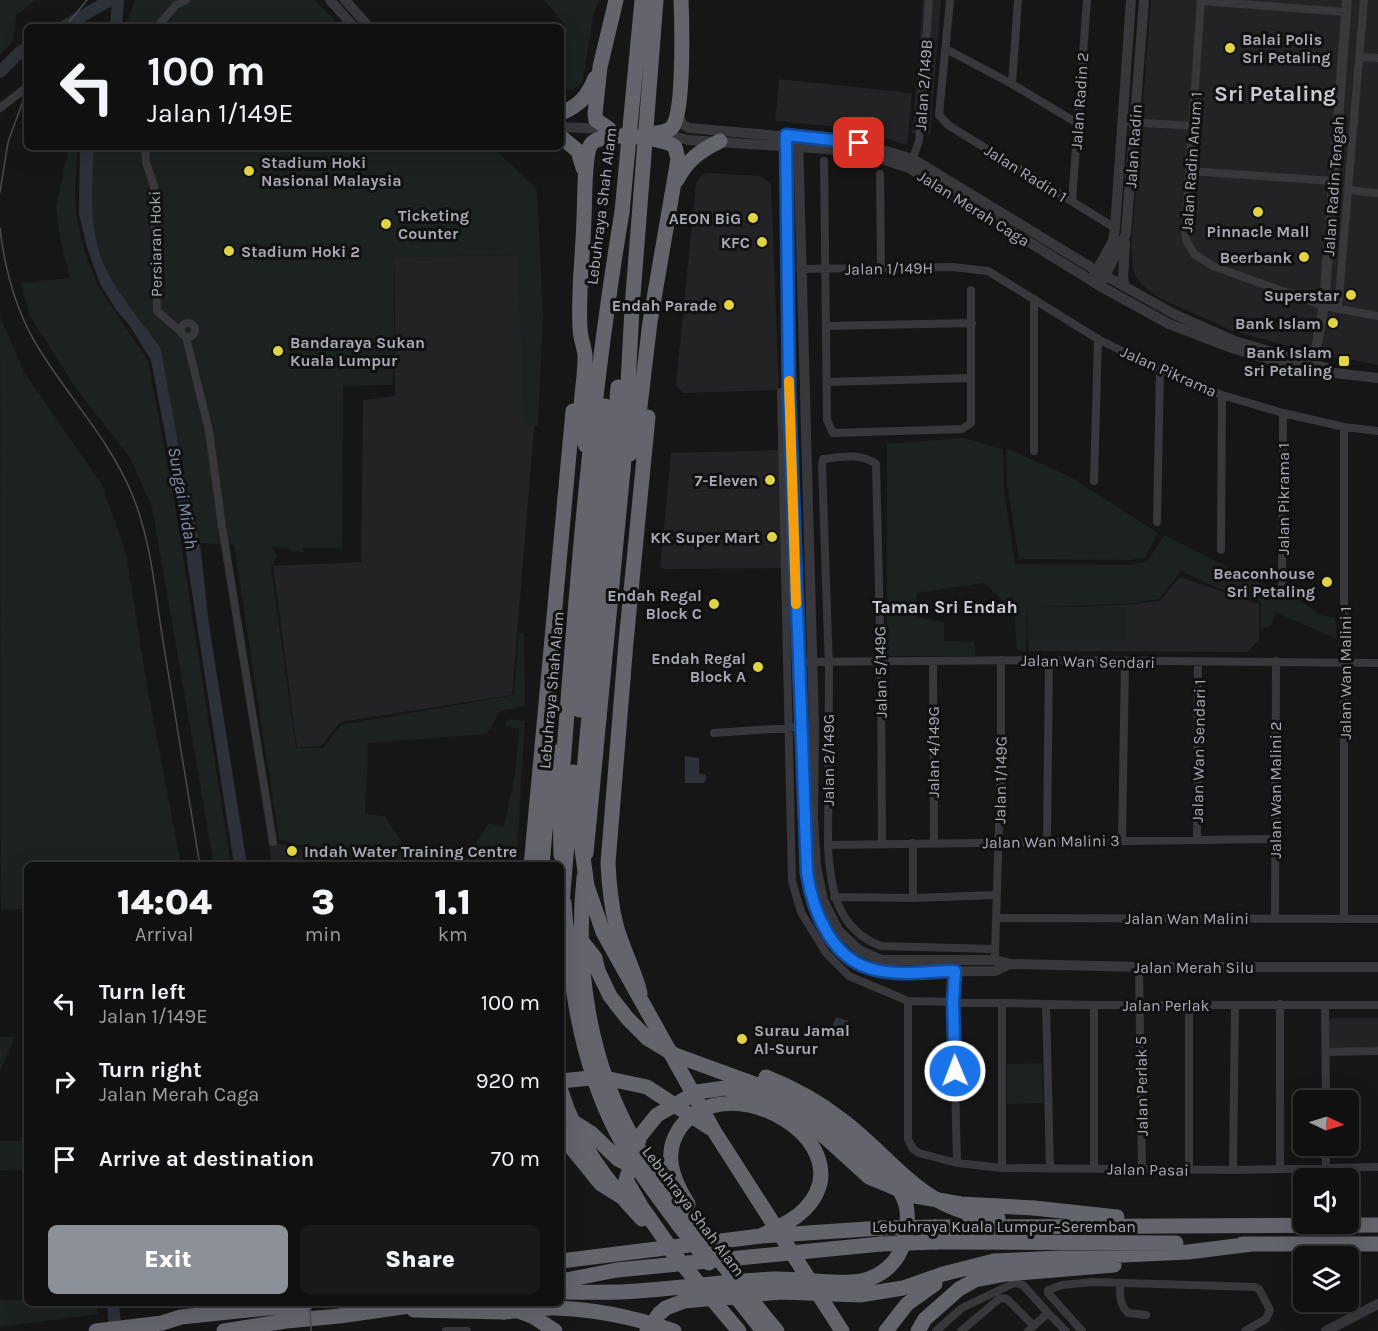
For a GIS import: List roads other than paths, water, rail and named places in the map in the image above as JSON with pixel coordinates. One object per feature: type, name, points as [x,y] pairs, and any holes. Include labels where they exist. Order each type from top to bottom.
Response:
[{"type":"highway","points":[[609,129],[596,120],[595,114],[600,67],[616,0]]},
{"type":"highway","name":"Lebuhraya Shah Alam","points":[[561,862],[560,805],[564,741],[590,454],[607,300],[622,212],[642,0]]},
{"type":"highway","points":[[564,889],[623,329],[632,308],[656,0]]},
{"type":"highway","points":[[656,133],[670,130],[675,124],[678,112],[681,71],[681,0]]},
{"type":"highway","points":[[564,112],[582,101],[590,91],[600,67]]},
{"type":"highway","points":[[531,862],[566,512],[580,330],[585,189],[589,147],[598,138],[609,135],[664,141],[675,147],[678,159],[670,193],[650,322],[637,431],[630,454],[624,460]]},
{"type":"highway","points":[[564,139],[578,151],[583,163],[585,189]]},
{"type":"highway","points":[[670,193],[685,165],[693,156],[720,141]]},
{"type":"highway","points":[[622,212],[584,712],[580,816],[583,867],[590,898],[603,932],[714,1131],[842,1331]]},
{"type":"highway","name":"Lebuhraya Shah Alam","points":[[632,308],[624,460],[581,907],[580,939],[587,1004],[609,1084],[631,1134],[685,1224],[737,1298],[765,1325],[777,1331]]},
{"type":"highway","points":[[641,998],[635,974],[616,925],[610,892],[609,835],[654,345],[650,322]]},
{"type":"highway","points":[[580,330],[585,355],[583,439],[590,454]]},
{"type":"highway","points":[[542,862],[550,773],[564,741]]},
{"type":"highway","name":"Lebuhraya Shah Alam","points":[[564,897],[577,1017],[586,1056],[607,1113],[639,1170],[685,1224],[701,1237],[765,1325]]},
{"type":"highway","points":[[564,1292],[638,1291],[771,1279],[865,1280],[891,1266],[899,1256],[907,1212],[900,1190],[889,1178],[820,1121],[780,1094],[753,1082],[675,1055],[661,1047],[628,1019],[610,996],[598,971],[595,958],[580,939]]},
{"type":"highway","points":[[698,1064],[746,1070],[807,1095],[843,1120],[925,1194],[951,1209],[984,1217],[1026,1221],[1042,1226]]},
{"type":"highway","points":[[564,1081],[600,1077],[647,1087],[714,1131]]},
{"type":"highway","points":[[679,1260],[641,1206],[626,1180],[640,1136],[657,1115],[697,1092],[725,1088],[763,1098],[797,1115],[869,1177],[915,1196],[960,1204],[1200,1226]]},
{"type":"highway","points":[[564,1101],[568,1114],[587,1151],[620,1196],[679,1260],[739,1331]]},
{"type":"highway","points":[[701,1237],[687,1202],[674,1178],[670,1163],[674,1138],[688,1119],[708,1106],[723,1103],[748,1106],[772,1113],[794,1126],[806,1137],[818,1157],[819,1174],[813,1198],[788,1222],[761,1236]]},
{"type":"highway","points":[[564,1116],[591,1133],[618,1160],[639,1170]]},
{"type":"highway","points":[[564,1135],[601,1184],[620,1196]]},
{"type":"highway","name":"Lebuhraya Kuala Lumpur–Seremban","points":[[564,1280],[617,1270],[881,1244],[936,1234],[1042,1226],[1378,1225]]},
{"type":"highway","name":"Lebuhraya Kuala Lumpur–Seremban","points":[[564,1260],[761,1236],[882,1228],[936,1234],[1252,1244],[1378,1244]]},
{"type":"highway","points":[[647,1331],[659,1314],[684,1301],[782,1292],[861,1295],[903,1288],[979,1264],[1009,1259],[1179,1253],[1252,1244]]},
{"type":"highway","points":[[918,1331],[925,1319],[959,1289],[975,1280],[1006,1274],[1312,1248],[1329,1244]]},
{"type":"highway","points":[[564,1250],[584,1250],[595,1255]]},
{"type":"highway","points":[[888,1328],[914,1299],[951,1273]]},
{"type":"highway","points":[[737,1298],[745,1331]]},
{"type":"highway","points":[[181,1317],[205,1306]]},
{"type":"highway","points":[[96,1331],[148,1325],[181,1317],[287,1306]]},
{"type":"highway","points":[[224,1331],[408,1306]]},
{"type":"highway","points":[[488,1306],[522,1311],[555,1331]]},
{"type":"highway","points":[[384,1309],[504,1312],[554,1308],[600,1312],[640,1319],[674,1331]]},
{"type":"street","points":[[159,24],[171,10],[186,0]]},
{"type":"street","points":[[330,0],[351,24]]},
{"type":"street","points":[[345,0],[366,24]]},
{"type":"street","name":"Jalan 2/149B","points":[[911,164],[919,141],[929,0]]},
{"type":"street","points":[[950,0],[946,49],[1012,84],[1077,123]]},
{"type":"street","points":[[1012,84],[1018,0]]},
{"type":"street","name":"Jalan Radin 2","points":[[1072,201],[1087,0]]},
{"type":"street","name":"Jalan Radin","points":[[1099,278],[1113,241],[1115,228],[1131,0]]},
{"type":"street","name":"Jalan Radin","points":[[1099,278],[1126,234],[1143,0]]},
{"type":"street","name":"Jalan Radin Tengah","points":[[1319,304],[1334,181],[1347,0]]},
{"type":"street","name":"Jalan Radin Tengah","points":[[1338,309],[1365,0]]},
{"type":"street","points":[[1201,1],[1272,3],[1346,12]]},
{"type":"street","name":"Jalan Radin Anum 1","points":[[1201,1],[1186,240],[1194,254],[1213,266],[1319,304],[1378,316]]},
{"type":"street","name":"Jalan Radin 1","points":[[946,49],[939,115],[948,125],[1115,228]]},
{"type":"street","points":[[1360,57],[1378,58]]},
{"type":"street","points":[[0,108],[24,89]]},
{"type":"street","name":"Jalan Merah Caga","points":[[678,112],[682,124],[689,128],[785,141],[859,143],[911,164],[1099,278],[1169,324],[1232,348],[1313,368],[1378,378]]},
{"type":"street","points":[[1122,122],[1193,126]]},
{"type":"street","name":"Jalan Merah Caga","points":[[564,127],[656,133],[688,140],[772,145],[785,141]]},
{"type":"street","points":[[785,141],[789,392],[800,726],[807,873],[815,909],[833,942],[867,968],[898,972],[955,971],[995,966]]},
{"type":"street","points":[[798,142],[814,726],[813,818],[816,866],[823,900],[838,930],[859,950],[881,960],[995,966]]},
{"type":"street","name":"Jalan Merah Caga","points":[[798,142],[817,149],[857,151],[911,164]]},
{"type":"street","points":[[772,145],[783,162],[786,177]]},
{"type":"street","points":[[798,163],[805,154],[817,149]]},
{"type":"street","name":"Persiaran Hoki","points":[[146,150],[154,186],[157,311],[183,334],[209,431],[273,842]]},
{"type":"street","points":[[824,161],[827,420],[833,433],[962,429],[971,423],[971,290]]},
{"type":"street","points":[[1189,171],[1334,181]]},
{"type":"street","points":[[880,174],[881,267]]},
{"type":"street","points":[[1347,190],[1378,193]]},
{"type":"street","points":[[1125,286],[1123,278],[1126,234]]},
{"type":"street","name":"Jalan 1/149H","points":[[801,269],[978,268]]},
{"type":"street","name":"Jalan Pikrama","points":[[978,268],[997,276],[1098,339],[1160,370],[1222,395],[1283,413],[1344,427],[1378,431]]},
{"type":"street","name":"Jalan Merah Caga","points":[[1099,278],[1125,286],[1174,314],[1235,341],[1313,368]]},
{"type":"street","points":[[1034,299],[1034,451]]},
{"type":"street","points":[[1313,368],[1321,320],[1319,304]]},
{"type":"street","points":[[827,326],[972,323]]},
{"type":"street","points":[[1094,481],[1098,339]]},
{"type":"street","points":[[1157,522],[1160,370]]},
{"type":"street","points":[[827,382],[971,378]]},
{"type":"street","points":[[781,392],[792,881],[801,912],[826,953],[849,976],[908,1001]]},
{"type":"street","points":[[1221,550],[1222,395]]},
{"type":"street","name":"Jalan Pikrama 1","points":[[1282,584],[1283,413]]},
{"type":"street","name":"Jalan Wan Malini 1","points":[[1344,427],[1344,919]]},
{"type":"street","name":"Jalan 5/149G","points":[[843,456],[866,456],[876,464],[882,844]]},
{"type":"street","name":"Jalan 2/149G","points":[[843,456],[823,459],[822,465],[828,661],[828,845],[829,870],[834,897],[842,913],[857,931],[871,942],[881,946],[995,949]]},
{"type":"street","name":"Jalan 1/149G","points":[[995,966],[1001,760],[1000,660]]},
{"type":"street","points":[[1047,841],[1049,660]]},
{"type":"street","name":"Jalan Wan Sendari","points":[[798,662],[1049,660],[1378,663]]},
{"type":"street","name":"Jalan 4/149G","points":[[933,661],[934,843]]},
{"type":"street","points":[[1122,840],[1125,662]]},
{"type":"street","name":"Jalan Wan Sendari 1","points":[[1197,840],[1198,662]]},
{"type":"street","name":"Jalan Wan Malini 2","points":[[1275,662],[1275,918]]},
{"type":"street","points":[[714,733],[788,726],[814,726]]},
{"type":"street","name":"Jalan Wan Malini 3","points":[[828,845],[1275,839]]},
{"type":"street","points":[[913,843],[913,898]]},
{"type":"street","points":[[834,897],[913,898],[996,895]]},
{"type":"street","name":"Jalan Wan Malini","points":[[996,918],[1378,919]]},
{"type":"street","name":"Jalan Merah Silu","points":[[995,966],[1011,964],[1139,967],[1378,967]]},
{"type":"street","name":"Jalan Perlak 5","points":[[1139,967],[1142,1169]]},
{"type":"street","points":[[955,971],[953,1002],[957,1163]]},
{"type":"street","name":"Jalan Perlak","points":[[908,1001],[1094,1005],[1378,1005]]},
{"type":"street","name":"Jalan Pasai","points":[[908,1001],[908,1139],[913,1149],[919,1153],[957,1163],[1002,1168],[1233,1170],[1378,1167]]},
{"type":"street","points":[[1002,1004],[1002,1168]]},
{"type":"street","points":[[1047,1004],[1050,1169]]},
{"type":"street","points":[[1280,1004],[1280,1168]]},
{"type":"street","points":[[1094,1005],[1094,1168]]},
{"type":"street","points":[[1189,1005],[1189,1169]]},
{"type":"street","points":[[1233,1170],[1235,1005]]},
{"type":"street","points":[[1325,1005],[1326,1090]]},
{"type":"street","points":[[1326,1052],[1378,1051]]},
{"type":"street","points":[[1326,1156],[1326,1167]]},
{"type":"street","points":[[1082,1331],[1048,1293],[1048,1290],[1079,1282],[1254,1287],[1259,1289],[1270,1310],[1266,1319],[1245,1331]]},
{"type":"street","points":[[936,1331],[962,1308],[1014,1283],[1023,1286],[1066,1331]]},
{"type":"street","points":[[1120,1283],[1121,1304],[1124,1309],[1128,1313],[1146,1315]]},
{"type":"street","points":[[961,1331],[1000,1298],[1007,1299],[1031,1328],[1048,1313]]},
{"type":"street","points":[[1326,1331],[1348,1327],[1378,1304]]},
{"type":"street","points":[[446,1331],[467,1331]]},
{"type":"water","points":[[80,150],[94,150],[92,192],[96,237],[100,252],[110,277],[160,347],[162,355],[190,508],[200,543],[209,625],[247,862],[234,862],[179,507],[151,360],[100,284],[87,247],[79,214]]},
{"type":"water","points":[[685,756],[699,758],[699,773],[707,778],[704,783],[685,783]]},
{"type":"water","points":[[836,1017],[848,1021],[849,1024],[836,1036],[826,1035],[823,1032],[832,1026]]},
{"type":"water","points":[[107,1306],[119,1306],[122,1331],[109,1331]]},
{"type":"waterway","points":[[68,24],[110,0]]},
{"type":"waterway","name":"Sungai Midah","points":[[116,24],[118,0]]},
{"type":"waterway","points":[[0,72],[24,50]]},
{"type":"tram line","points":[[67,24],[87,0]]},
{"type":"tram line","points":[[0,192],[8,142],[24,98]]},
{"type":"tram line","points":[[0,228],[13,293],[25,323],[53,370],[113,456],[132,494],[144,529],[152,566],[199,862]]},
{"type":"tram line","points":[[310,1306],[311,1331]]},
{"type":"place","name":"Balai Polis Sri Petaling","points":[[1230,48]]},
{"type":"place","name":"Stadium Hoki Nasional Malaysia","points":[[249,171]]},
{"type":"place","name":"Pinnacle Mall","points":[[1258,212]]},
{"type":"place","name":"AEON BiG","points":[[753,218]]},
{"type":"place","name":"Ticketing Counter","points":[[386,224]]},
{"type":"place","name":"KFC","points":[[762,242]]},
{"type":"place","name":"Stadium Hoki 2","points":[[229,251]]},
{"type":"place","name":"Beerbank","points":[[1304,257]]},
{"type":"place","name":"Superstar","points":[[1351,295]]},
{"type":"place","name":"Endah Parade","points":[[729,305]]},
{"type":"place","name":"Bank Islam","points":[[1333,323]]},
{"type":"place","name":"Bandaraya Sukan Kuala Lumpur","points":[[278,351]]},
{"type":"place","name":"Bank Islam Sri Petaling","points":[[1344,361]]},
{"type":"place","name":"7-Eleven","points":[[770,480]]},
{"type":"place","name":"KK Super Mart","points":[[772,537]]},
{"type":"place","name":"Beaconhouse Sri Petaling","points":[[1327,582]]},
{"type":"place","name":"Endah Regal Block C","points":[[714,604]]},
{"type":"place","name":"Endah Regal Block A","points":[[758,667]]},
{"type":"place","name":"Indah Water Training Centre","points":[[292,851]]},
{"type":"place","name":"Surau Jamal Al-Surur","points":[[742,1039]]},
{"type":"district","name":"Sri Petaling","points":[[1275,93]]},
{"type":"district","name":"Taman Sri Endah","points":[[945,607]]}]
